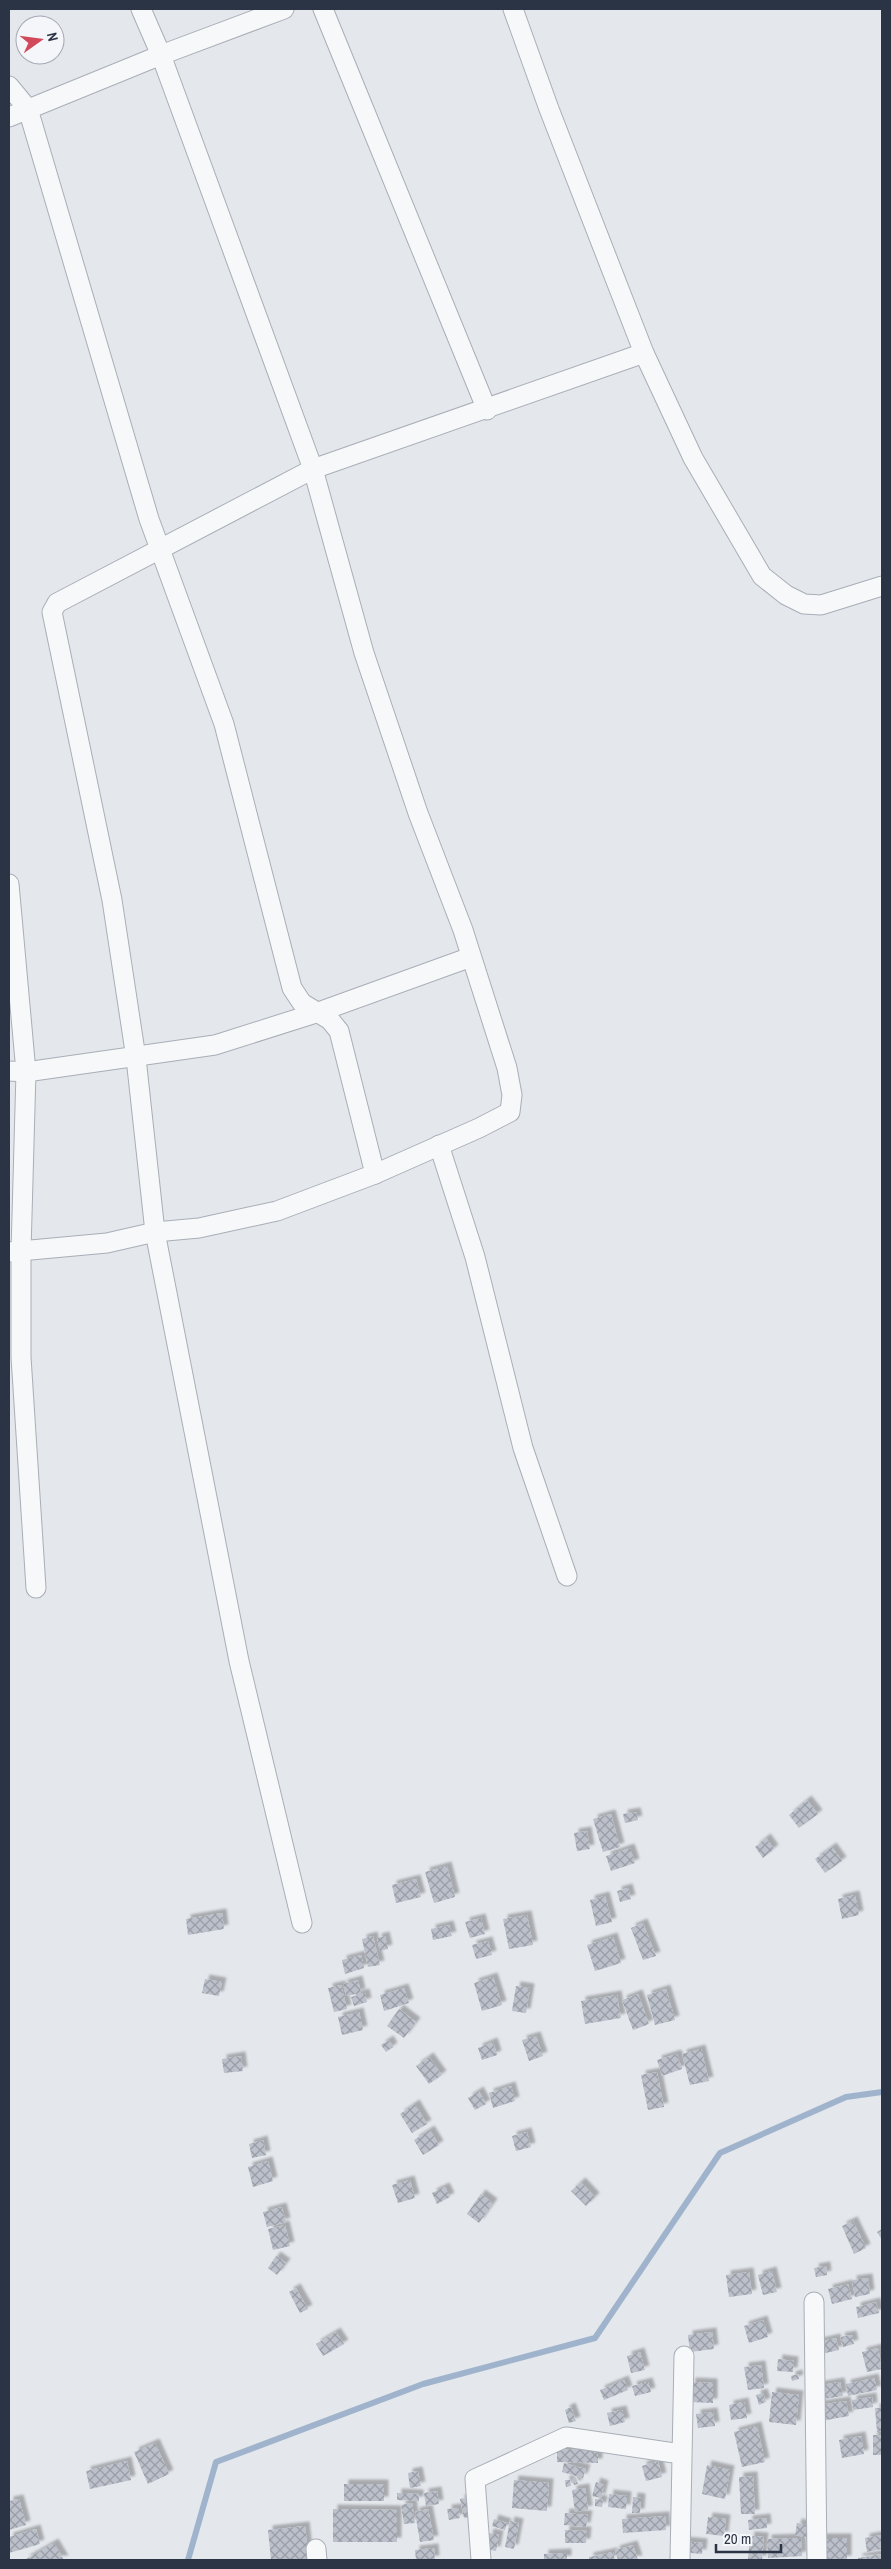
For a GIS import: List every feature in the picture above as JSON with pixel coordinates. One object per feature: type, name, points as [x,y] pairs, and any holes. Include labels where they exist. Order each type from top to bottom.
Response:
[{"type":"street","points":[[15,1251],[107,1243],[155,1232],[199,1228],[277,1211],[375,1174],[510,1112],[512,1094],[507,1068],[471,957],[364,654],[313,469],[161,55],[141,9]]},
{"type":"street","points":[[9,117],[161,55],[284,9]]},
{"type":"street","points":[[322,9],[487,410]]},
{"type":"street","points":[[513,9],[549,109],[644,353],[693,458],[762,576],[786,596],[804,604],[820,605],[882,586]]},
{"type":"street","points":[[9,86],[28,109],[140,490],[224,724],[292,988],[302,1004],[330,1020],[339,1031],[375,1174]]},
{"type":"street","points":[[302,1922],[239,1661],[155,1232],[136,1058],[112,900],[52,612],[56,603],[313,469],[487,410],[644,353]]},
{"type":"street","points":[[9,884],[17,1071],[15,1251],[36,1588]]},
{"type":"street","points":[[17,1071],[136,1058],[215,1045],[316,1013],[471,957]]},
{"type":"street","points":[[439,1146],[475,1256],[523,1448],[567,1576]]},
{"type":"street","points":[[814,2302],[813,2382],[816,2560]]},
{"type":"street","points":[[680,2560],[684,2356]]},
{"type":"street","points":[[481,2560],[475,2479],[566,2437],[681,2454]]},
{"type":"building","points":[[807,1800],[818,1814],[799,1828],[789,1815]]},
{"type":"building","points":[[636,1812],[638,1820],[625,1823],[623,1814]]},
{"type":"building","points":[[611,1814],[620,1847],[603,1852],[593,1819]]},
{"type":"building","points":[[587,1831],[590,1849],[577,1851],[574,1833]]},
{"type":"building","points":[[766,1838],[774,1849],[763,1858],[755,1847]]},
{"type":"building","points":[[832,1847],[842,1861],[825,1873],[815,1859]]},
{"type":"building","points":[[630,1848],[635,1863],[611,1871],[606,1856]]},
{"type":"building","points":[[447,1866],[455,1897],[434,1903],[425,1872]]},
{"type":"building","points":[[416,1879],[421,1897],[396,1903],[392,1885]]},
{"type":"building","points":[[628,1888],[631,1899],[620,1902],[617,1891]]},
{"type":"building","points":[[855,1895],[859,1915],[842,1919],[838,1899]]},
{"type":"building","points":[[605,1896],[612,1922],[596,1926],[590,1900]]},
{"type":"building","points":[[222,1913],[224,1929],[188,1935],[186,1919]]},
{"type":"building","points":[[527,1915],[533,1945],[509,1949],[503,1919]]},
{"type":"building","points":[[481,1918],[485,1934],[470,1938],[465,1922]]},
{"type":"building","points":[[643,1923],[656,1956],[643,1960],[631,1928]]},
{"type":"building","points":[[449,1925],[452,1936],[433,1940],[431,1929]]},
{"type":"building","points":[[373,1936],[380,1965],[368,1967],[362,1939]]},
{"type":"building","points":[[385,1936],[388,1949],[380,1951],[377,1938]]},
{"type":"building","points":[[613,1937],[621,1963],[595,1971],[587,1945]]},
{"type":"building","points":[[488,1941],[492,1955],[476,1959],[472,1945]]},
{"type":"building","points":[[361,1955],[364,1968],[345,1974],[342,1960]]},
{"type":"building","points":[[493,1977],[502,2005],[482,2011],[474,1983]]},
{"type":"building","points":[[205,1979],[222,1982],[219,1996],[202,1993]]},
{"type":"building","points":[[358,1980],[361,1993],[346,1996],[343,1984]]},
{"type":"building","points":[[341,1985],[347,2009],[334,2012],[328,1988]]},
{"type":"building","points":[[516,1986],[530,1988],[526,2013],[512,2011]]},
{"type":"building","points":[[404,1988],[409,2003],[384,2011],[380,1995]]},
{"type":"building","points":[[666,1989],[675,2020],[655,2025],[647,1995]]},
{"type":"building","points":[[365,1993],[367,2002],[354,2006],[351,1997]]},
{"type":"building","points":[[638,1994],[649,2024],[633,2030],[622,2000]]},
{"type":"building","points":[[617,1995],[621,2018],[585,2024],[581,2001]]},
{"type":"building","points":[[399,2009],[416,2022],[404,2038],[387,2026]]},
{"type":"building","points":[[359,2012],[363,2030],[342,2035],[338,2017]]},
{"type":"building","points":[[536,2036],[543,2056],[529,2061],[522,2040]]},
{"type":"building","points":[[389,2040],[393,2047],[386,2052],[381,2045]]},
{"type":"building","points":[[493,2042],[497,2055],[482,2060],[478,2048]]},
{"type":"building","points":[[701,2049],[709,2081],[690,2085],[682,2054]]},
{"type":"building","points":[[677,2054],[682,2069],[662,2076],[657,2060]]},
{"type":"building","points":[[241,2056],[243,2071],[224,2073],[222,2059]]},
{"type":"building","points":[[429,2057],[442,2075],[429,2084],[416,2066]]},
{"type":"building","points":[[657,2072],[664,2107],[648,2110],[641,2075]]},
{"type":"building","points":[[511,2086],[515,2101],[493,2108],[489,2093]]},
{"type":"building","points":[[479,2091],[486,2104],[475,2110],[468,2098]]},
{"type":"building","points":[[415,2104],[427,2124],[412,2133],[400,2114]]},
{"type":"building","points":[[430,2130],[439,2145],[423,2155],[414,2140]]},
{"type":"building","points":[[527,2132],[531,2147],[516,2151],[512,2136]]},
{"type":"building","points":[[263,2140],[266,2155],[252,2158],[249,2144]]},
{"type":"building","points":[[268,2161],[273,2181],[253,2187],[248,2167]]},
{"type":"building","points":[[410,2180],[415,2198],[398,2203],[392,2185]]},
{"type":"building","points":[[581,2182],[595,2197],[586,2206],[571,2191]]},
{"type":"building","points":[[445,2187],[450,2197],[437,2204],[432,2193]]},
{"type":"building","points":[[481,2194],[493,2203],[479,2223],[467,2214]]},
{"type":"building","points":[[282,2207],[286,2222],[267,2227],[263,2212]]},
{"type":"building","points":[[853,2221],[866,2248],[854,2254],[842,2226]]},
{"type":"building","points":[[285,2225],[290,2246],[273,2250],[268,2229]]},
{"type":"building","points":[[882,2229],[882,2240],[877,2232]]},
{"type":"building","points":[[276,2256],[286,2263],[277,2275],[268,2268]]},
{"type":"building","points":[[826,2266],[827,2275],[816,2277],[814,2268]]},
{"type":"building","points":[[772,2271],[777,2292],[763,2295],[758,2275]]},
{"type":"building","points":[[749,2272],[752,2294],[729,2297],[726,2275]]},
{"type":"building","points":[[868,2278],[870,2294],[855,2297],[852,2280]]},
{"type":"building","points":[[848,2284],[852,2299],[832,2304],[828,2289]]},
{"type":"building","points":[[296,2288],[308,2309],[300,2313],[289,2292]]},
{"type":"building","points":[[876,2302],[879,2313],[858,2318],[856,2307]]},
{"type":"building","points":[[763,2320],[768,2337],[749,2343],[744,2326]]},
{"type":"building","points":[[336,2332],[344,2344],[323,2356],[316,2344]]},
{"type":"building","points":[[712,2332],[714,2349],[690,2352],[688,2335]]},
{"type":"building","points":[[852,2335],[854,2344],[843,2347],[840,2337]]},
{"type":"building","points":[[836,2338],[839,2350],[821,2354],[818,2342]]},
{"type":"building","points":[[878,2348],[882,2369],[867,2372],[862,2352]]},
{"type":"building","points":[[640,2352],[645,2370],[631,2373],[627,2356]]},
{"type":"building","points":[[778,2359],[794,2361],[793,2372],[777,2371]]},
{"type":"building","points":[[761,2365],[764,2388],[748,2390],[744,2367]]},
{"type":"building","points":[[798,2374],[799,2379],[792,2381],[791,2376]]},
{"type":"building","points":[[874,2378],[877,2390],[848,2396],[846,2384]]},
{"type":"building","points":[[624,2380],[628,2390],[604,2400],[600,2390]]},
{"type":"building","points":[[648,2382],[651,2392],[635,2396],[632,2386]]},
{"type":"building","points":[[691,2382],[713,2383],[713,2403],[690,2402]]},
{"type":"building","points":[[840,2382],[843,2396],[818,2400],[815,2386]]},
{"type":"building","points":[[772,2392],[799,2395],[796,2425],[769,2422]]},
{"type":"building","points":[[763,2393],[766,2402],[759,2405],[756,2395]]},
{"type":"building","points":[[872,2397],[873,2407],[853,2410],[852,2400]]},
{"type":"building","points":[[846,2401],[849,2416],[821,2421],[818,2405]]},
{"type":"building","points":[[744,2402],[747,2418],[731,2420],[729,2405]]},
{"type":"building","points":[[571,2407],[576,2421],[569,2423],[565,2410]]},
{"type":"building","points":[[875,2408],[882,2408],[882,2431],[877,2432]]},
{"type":"building","points":[[622,2410],[625,2422],[610,2426],[607,2413]]},
{"type":"building","points":[[713,2412],[715,2426],[698,2428],[696,2414]]},
{"type":"building","points":[[757,2426],[765,2462],[742,2467],[734,2432]]},
{"type":"building","points":[[873,2435],[882,2435],[882,2455],[873,2455]]},
{"type":"building","points":[[861,2436],[864,2454],[842,2458],[839,2440]]},
{"type":"building","points":[[155,2443],[169,2474],[148,2484],[134,2452]]},
{"type":"building","points":[[557,2449],[598,2450],[598,2463],[557,2462]]},
{"type":"building","points":[[127,2461],[131,2480],[90,2489],[86,2471]]},
{"type":"building","points":[[658,2461],[662,2477],[646,2481],[642,2466]]},
{"type":"building","points":[[564,2463],[586,2469],[583,2478],[562,2472]]},
{"type":"building","points":[[707,2465],[730,2470],[725,2499],[702,2494]]},
{"type":"building","points":[[418,2471],[421,2486],[410,2488],[408,2473]]},
{"type":"building","points":[[753,2476],[755,2514],[741,2514],[739,2477]]},
{"type":"building","points":[[576,2478],[578,2484],[574,2485],[572,2479]]},
{"type":"building","points":[[514,2480],[549,2483],[547,2511],[512,2508]]},
{"type":"building","points":[[565,2480],[570,2480],[571,2486],[566,2487]]},
{"type":"building","points":[[596,2482],[604,2485],[601,2498],[592,2496]]},
{"type":"building","points":[[344,2484],[384,2484],[384,2501],[344,2501]]},
{"type":"building","points":[[585,2488],[588,2510],[575,2512],[572,2490]]},
{"type":"building","points":[[437,2491],[439,2504],[426,2506],[424,2493]]},
{"type":"building","points":[[397,2493],[419,2494],[419,2501],[397,2500]]},
{"type":"building","points":[[609,2494],[627,2496],[626,2509],[608,2507]]},
{"type":"building","points":[[472,2497],[476,2516],[464,2518],[460,2499]]},
{"type":"building","points":[[633,2497],[641,2498],[640,2513],[632,2513]]},
{"type":"building","points":[[19,2499],[26,2525],[9,2530],[9,2501]]},
{"type":"building","points":[[595,2499],[603,2500],[602,2507],[595,2506]]},
{"type":"building","points":[[412,2503],[415,2523],[404,2524],[401,2505]]},
{"type":"building","points":[[458,2508],[460,2518],[449,2520],[447,2509]]},
{"type":"building","points":[[333,2509],[397,2510],[397,2542],[333,2542]]},
{"type":"building","points":[[428,2509],[434,2540],[420,2542],[415,2512]]},
{"type":"building","points":[[565,2513],[588,2515],[586,2527],[564,2525]]},
{"type":"building","points":[[665,2516],[666,2530],[623,2533],[622,2519]]},
{"type":"building","points":[[708,2517],[726,2519],[724,2536],[706,2534]]},
{"type":"building","points":[[766,2518],[767,2528],[749,2530],[748,2520]]},
{"type":"building","points":[[494,2519],[507,2523],[505,2530],[492,2526]]},
{"type":"building","points":[[510,2521],[519,2523],[514,2549],[505,2547]]},
{"type":"building","points":[[797,2523],[812,2526],[809,2538],[795,2535]]},
{"type":"building","points":[[305,2526],[309,2560],[271,2560],[268,2530]]},
{"type":"building","points":[[36,2529],[40,2544],[9,2553],[9,2537]]},
{"type":"building","points":[[565,2530],[587,2531],[586,2543],[565,2543]]},
{"type":"building","points":[[489,2533],[499,2535],[496,2551],[486,2549]]},
{"type":"building","points":[[882,2535],[882,2549],[867,2552],[865,2538]]},
{"type":"building","points":[[750,2536],[764,2537],[762,2560],[748,2560]]},
{"type":"building","points":[[801,2538],[802,2556],[768,2558],[767,2539]]},
{"type":"building","points":[[821,2538],[847,2538],[847,2560],[821,2560]]},
{"type":"building","points":[[682,2541],[703,2543],[702,2554],[681,2552]]},
{"type":"building","points":[[54,2543],[64,2560],[24,2560]]},
{"type":"building","points":[[633,2545],[638,2560],[618,2560],[615,2550]]},
{"type":"building","points":[[434,2548],[435,2560],[416,2560],[415,2550]]},
{"type":"building","points":[[613,2552],[615,2560],[589,2560],[589,2557]]},
{"type":"building","points":[[567,2553],[567,2560],[544,2560],[544,2554]]},
{"type":"building","points":[[882,2554],[882,2560],[858,2560],[858,2558]]},
{"type":"waterway","points":[[188,2560],[216,2462],[423,2384],[595,2338],[720,2153],[846,2097],[882,2092]]}]
